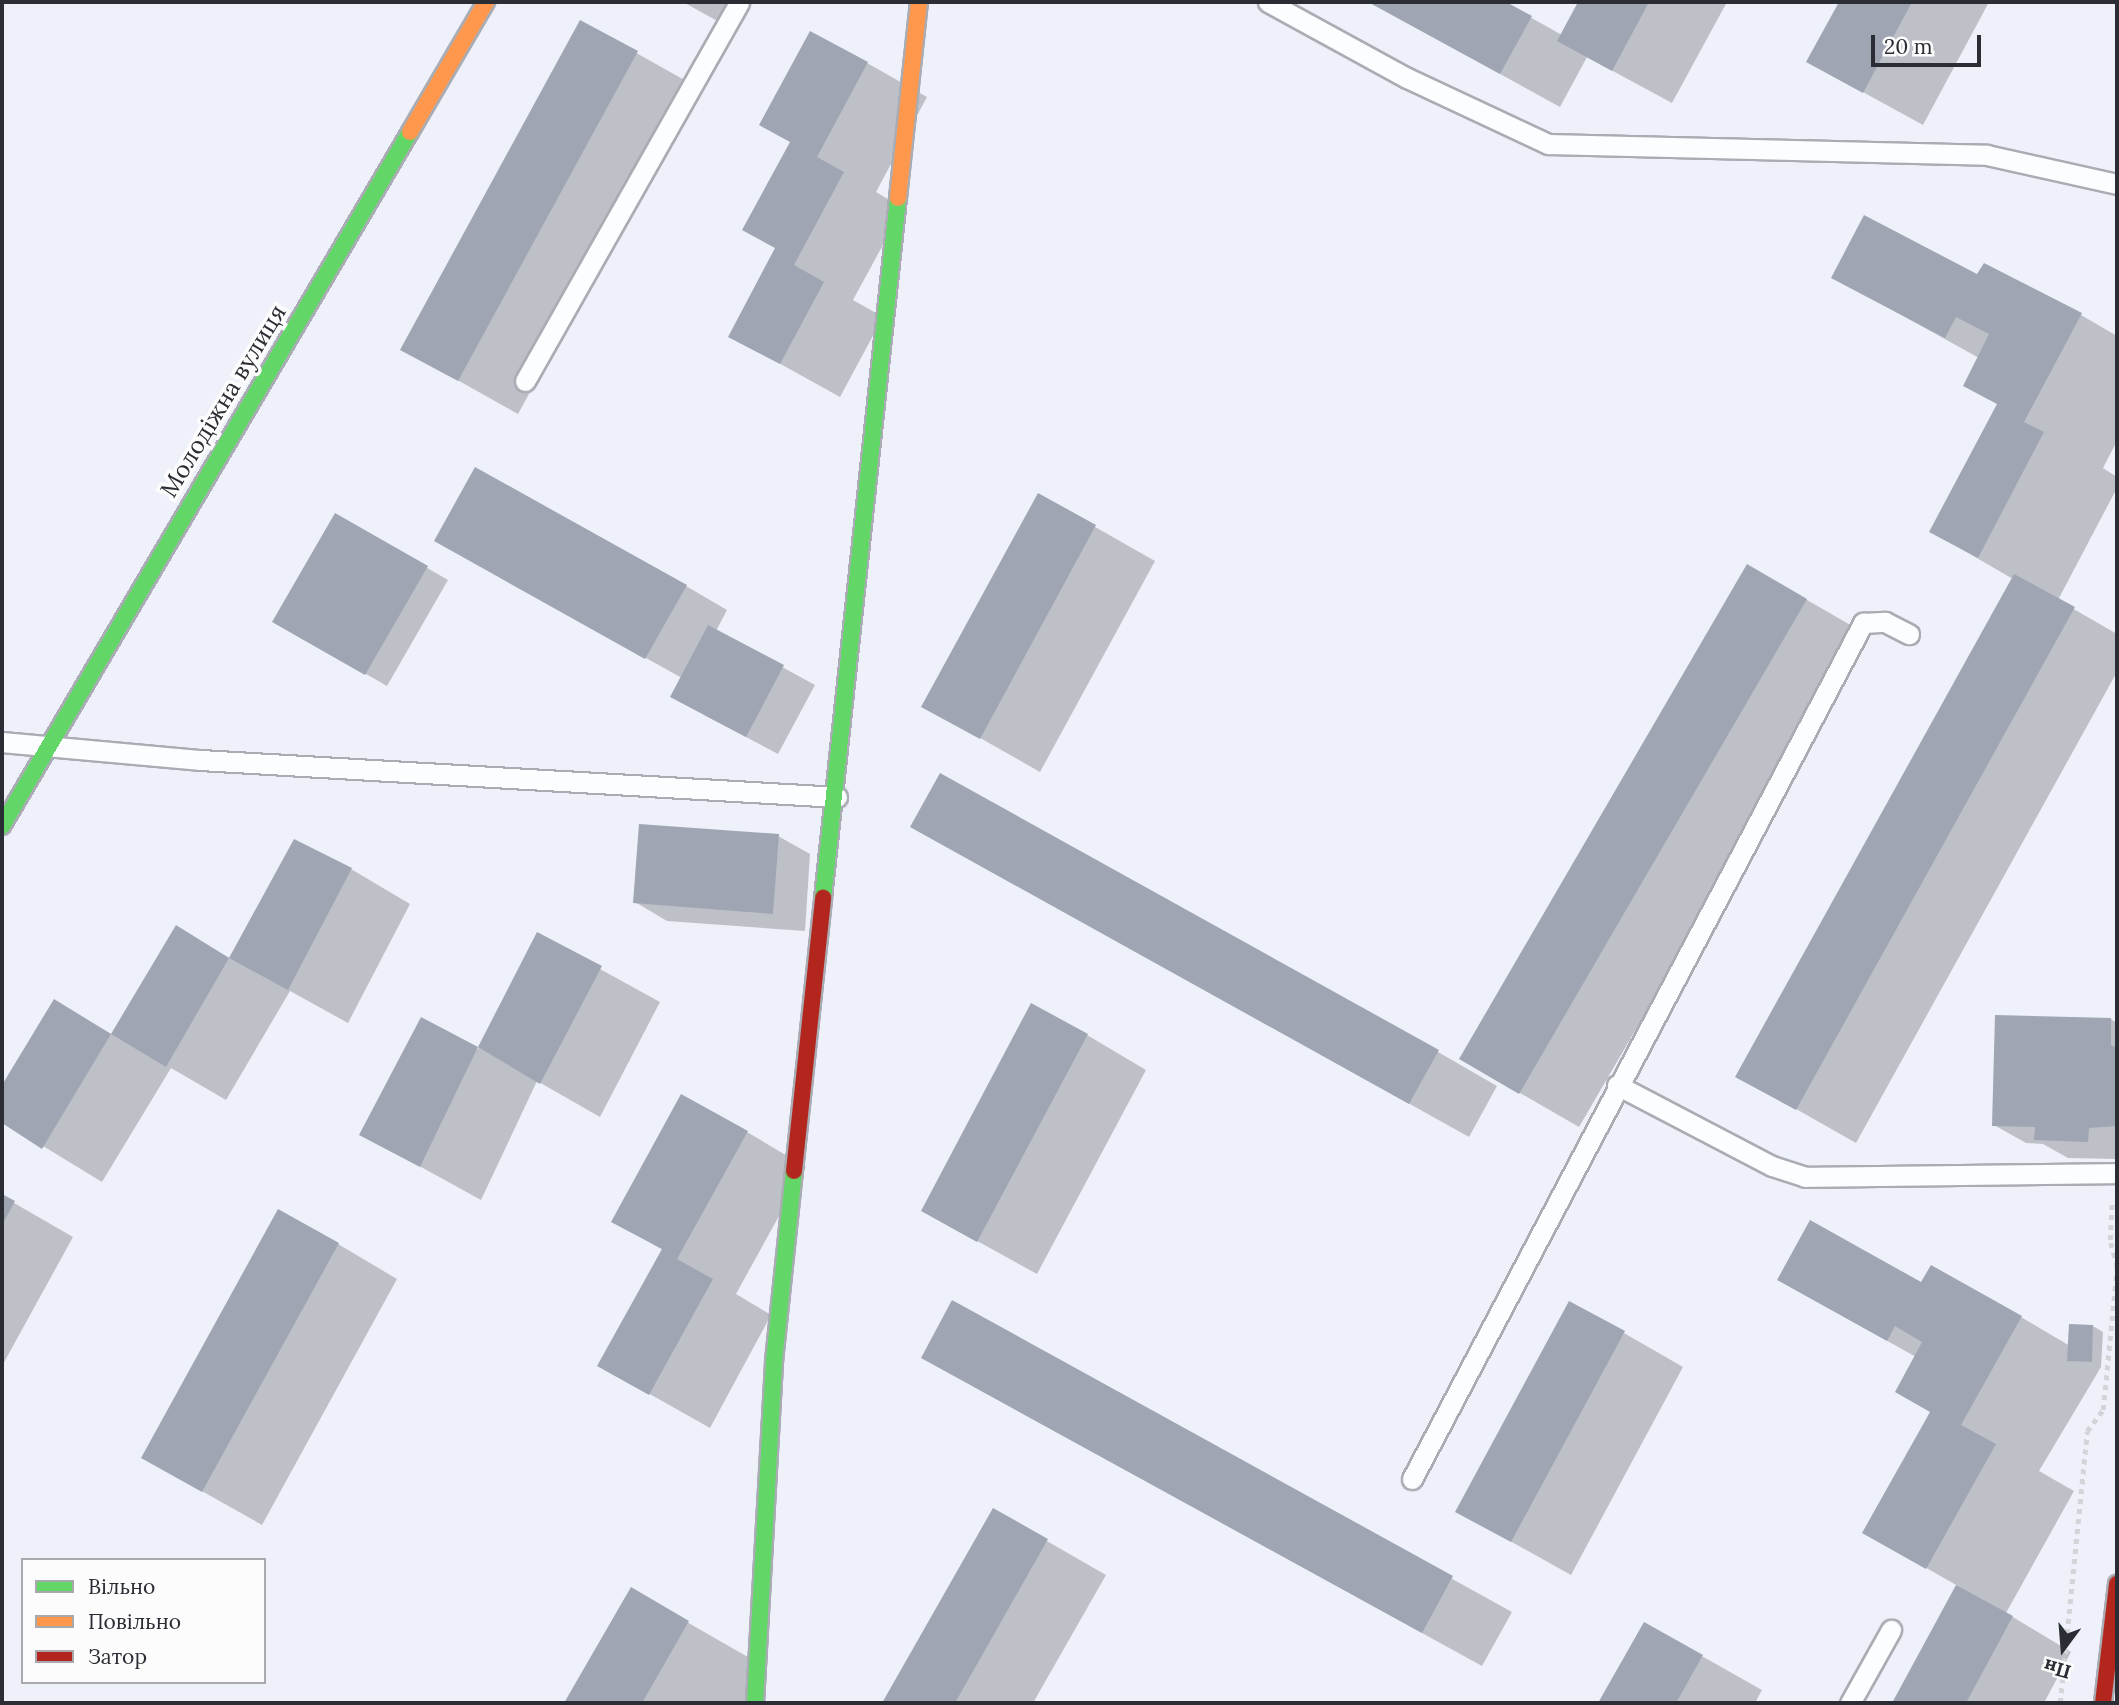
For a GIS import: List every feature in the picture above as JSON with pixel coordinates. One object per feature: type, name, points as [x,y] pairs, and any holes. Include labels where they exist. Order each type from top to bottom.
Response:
[{"type":"street","name":"Молодіжна вулиця","points":[[2,826],[45,746],[486,2]]},
{"type":"street","points":[[755,1703],[774,1361],[837,797],[919,2]]},
{"type":"street","points":[[2103,1703],[2117,1584]]},
{"type":"lane","points":[[525,381],[739,2]]},
{"type":"lane","points":[[1268,2],[1407,78],[1548,144],[1987,155],[2117,184]]},
{"type":"lane","points":[[1412,1479],[1617,1085],[1863,623],[1885,622],[1909,634]]},
{"type":"lane","points":[[2,742],[200,760],[837,797]]},
{"type":"lane","points":[[1617,1085],[1772,1166],[1805,1177],[2117,1173]]},
{"type":"lane","points":[[1850,1703],[1891,1630]]},
{"type":"path","points":[[2060,1703],[2087,1431],[2103,1410],[2117,1267],[2110,1240],[2117,1173]]},
{"type":"building","points":[[1368,2],[1506,2],[1532,16],[1500,74]]},
{"type":"building","points":[[1578,2],[1649,2],[1612,71],[1557,41]]},
{"type":"building","points":[[1839,2],[1912,2],[1863,93],[1806,62]]},
{"type":"building","points":[[580,20],[638,51],[458,381],[400,350]]},
{"type":"building","points":[[810,31],[868,62],[817,157],[844,172],[794,265],[824,282],[780,364],[728,337],[775,248],[742,230],[790,142],[759,125]]},
{"type":"building","points":[[1864,215],[1977,274],[1984,263],[2082,313],[2024,422],[2044,432],[1978,558],[1929,532],[1997,404],[1963,386],[1989,334],[1956,317],[1945,338],[1831,278]]},
{"type":"building","points":[[475,467],[687,585],[645,659],[434,541]]},
{"type":"building","points":[[1038,493],[1096,525],[980,739],[921,707]]},
{"type":"building","points":[[335,513],[428,566],[365,675],[272,622]]},
{"type":"building","points":[[1747,564],[1807,599],[1519,1094],[1459,1059]]},
{"type":"building","points":[[2014,574],[2075,607],[1796,1110],[1735,1077]]},
{"type":"building","points":[[708,625],[784,665],[746,737],[670,697]]},
{"type":"building","points":[[940,773],[1439,1050],[1409,1104],[910,827]]},
{"type":"building","points":[[639,824],[779,834],[773,914],[633,903]]},
{"type":"building","points":[[294,839],[352,868],[288,990],[229,958]]},
{"type":"building","points":[[176,925],[229,958],[166,1067],[111,1034]]},
{"type":"building","points":[[537,932],[602,966],[540,1084],[478,1047]]},
{"type":"building","points":[[54,999],[111,1034],[42,1149],[2,1123],[2,1085]]},
{"type":"building","points":[[1031,1003],[1088,1034],[977,1242],[921,1211]]},
{"type":"building","points":[[1995,1015],[2111,1018],[2111,1045],[2117,1048],[2117,1126],[2089,1128],[2088,1142],[2034,1140],[2035,1127],[1992,1126]]},
{"type":"building","points":[[421,1017],[478,1047],[420,1167],[359,1135]]},
{"type":"building","points":[[681,1094],[748,1131],[677,1259],[713,1279],[649,1395],[597,1366],[662,1249],[611,1222]]},
{"type":"building","points":[[2,1194],[15,1201],[2,1225]]},
{"type":"building","points":[[278,1209],[339,1243],[202,1492],[141,1458]]},
{"type":"building","points":[[1810,1220],[1921,1282],[1931,1265],[2022,1316],[1961,1425],[1996,1444],[1926,1569],[1862,1533],[1930,1412],[1895,1392],[1922,1342],[1895,1326],[1887,1341],[1777,1280]]},
{"type":"building","points":[[952,1300],[1453,1576],[1422,1633],[921,1358]]},
{"type":"building","points":[[1569,1301],[1625,1331],[1511,1542],[1455,1512]]},
{"type":"building","points":[[2069,1324],[2093,1325],[2092,1362],[2067,1361]]},
{"type":"building","points":[[993,1508],[1048,1539],[955,1703],[882,1703]]},
{"type":"building","points":[[1956,1585],[2013,1616],[1966,1703],[1892,1703]]},
{"type":"building","points":[[631,1587],[689,1621],[642,1703],[564,1703]]},
{"type":"building","points":[[1644,1622],[1703,1655],[1676,1703],[1598,1703]]},
{"type":"traffic: fast","points":[[2,826],[410,132]]},
{"type":"traffic: fast","points":[[823,898],[898,198]]},
{"type":"traffic: fast","points":[[755,1703],[774,1361],[794,1171]]},
{"type":"traffic: slow","points":[[410,132],[486,2]]},
{"type":"traffic: slow","points":[[898,198],[919,2]]},
{"type":"traffic: jam","points":[[794,1171],[823,898]]},
{"type":"traffic: jam","points":[[2103,1703],[2117,1584]]}]
